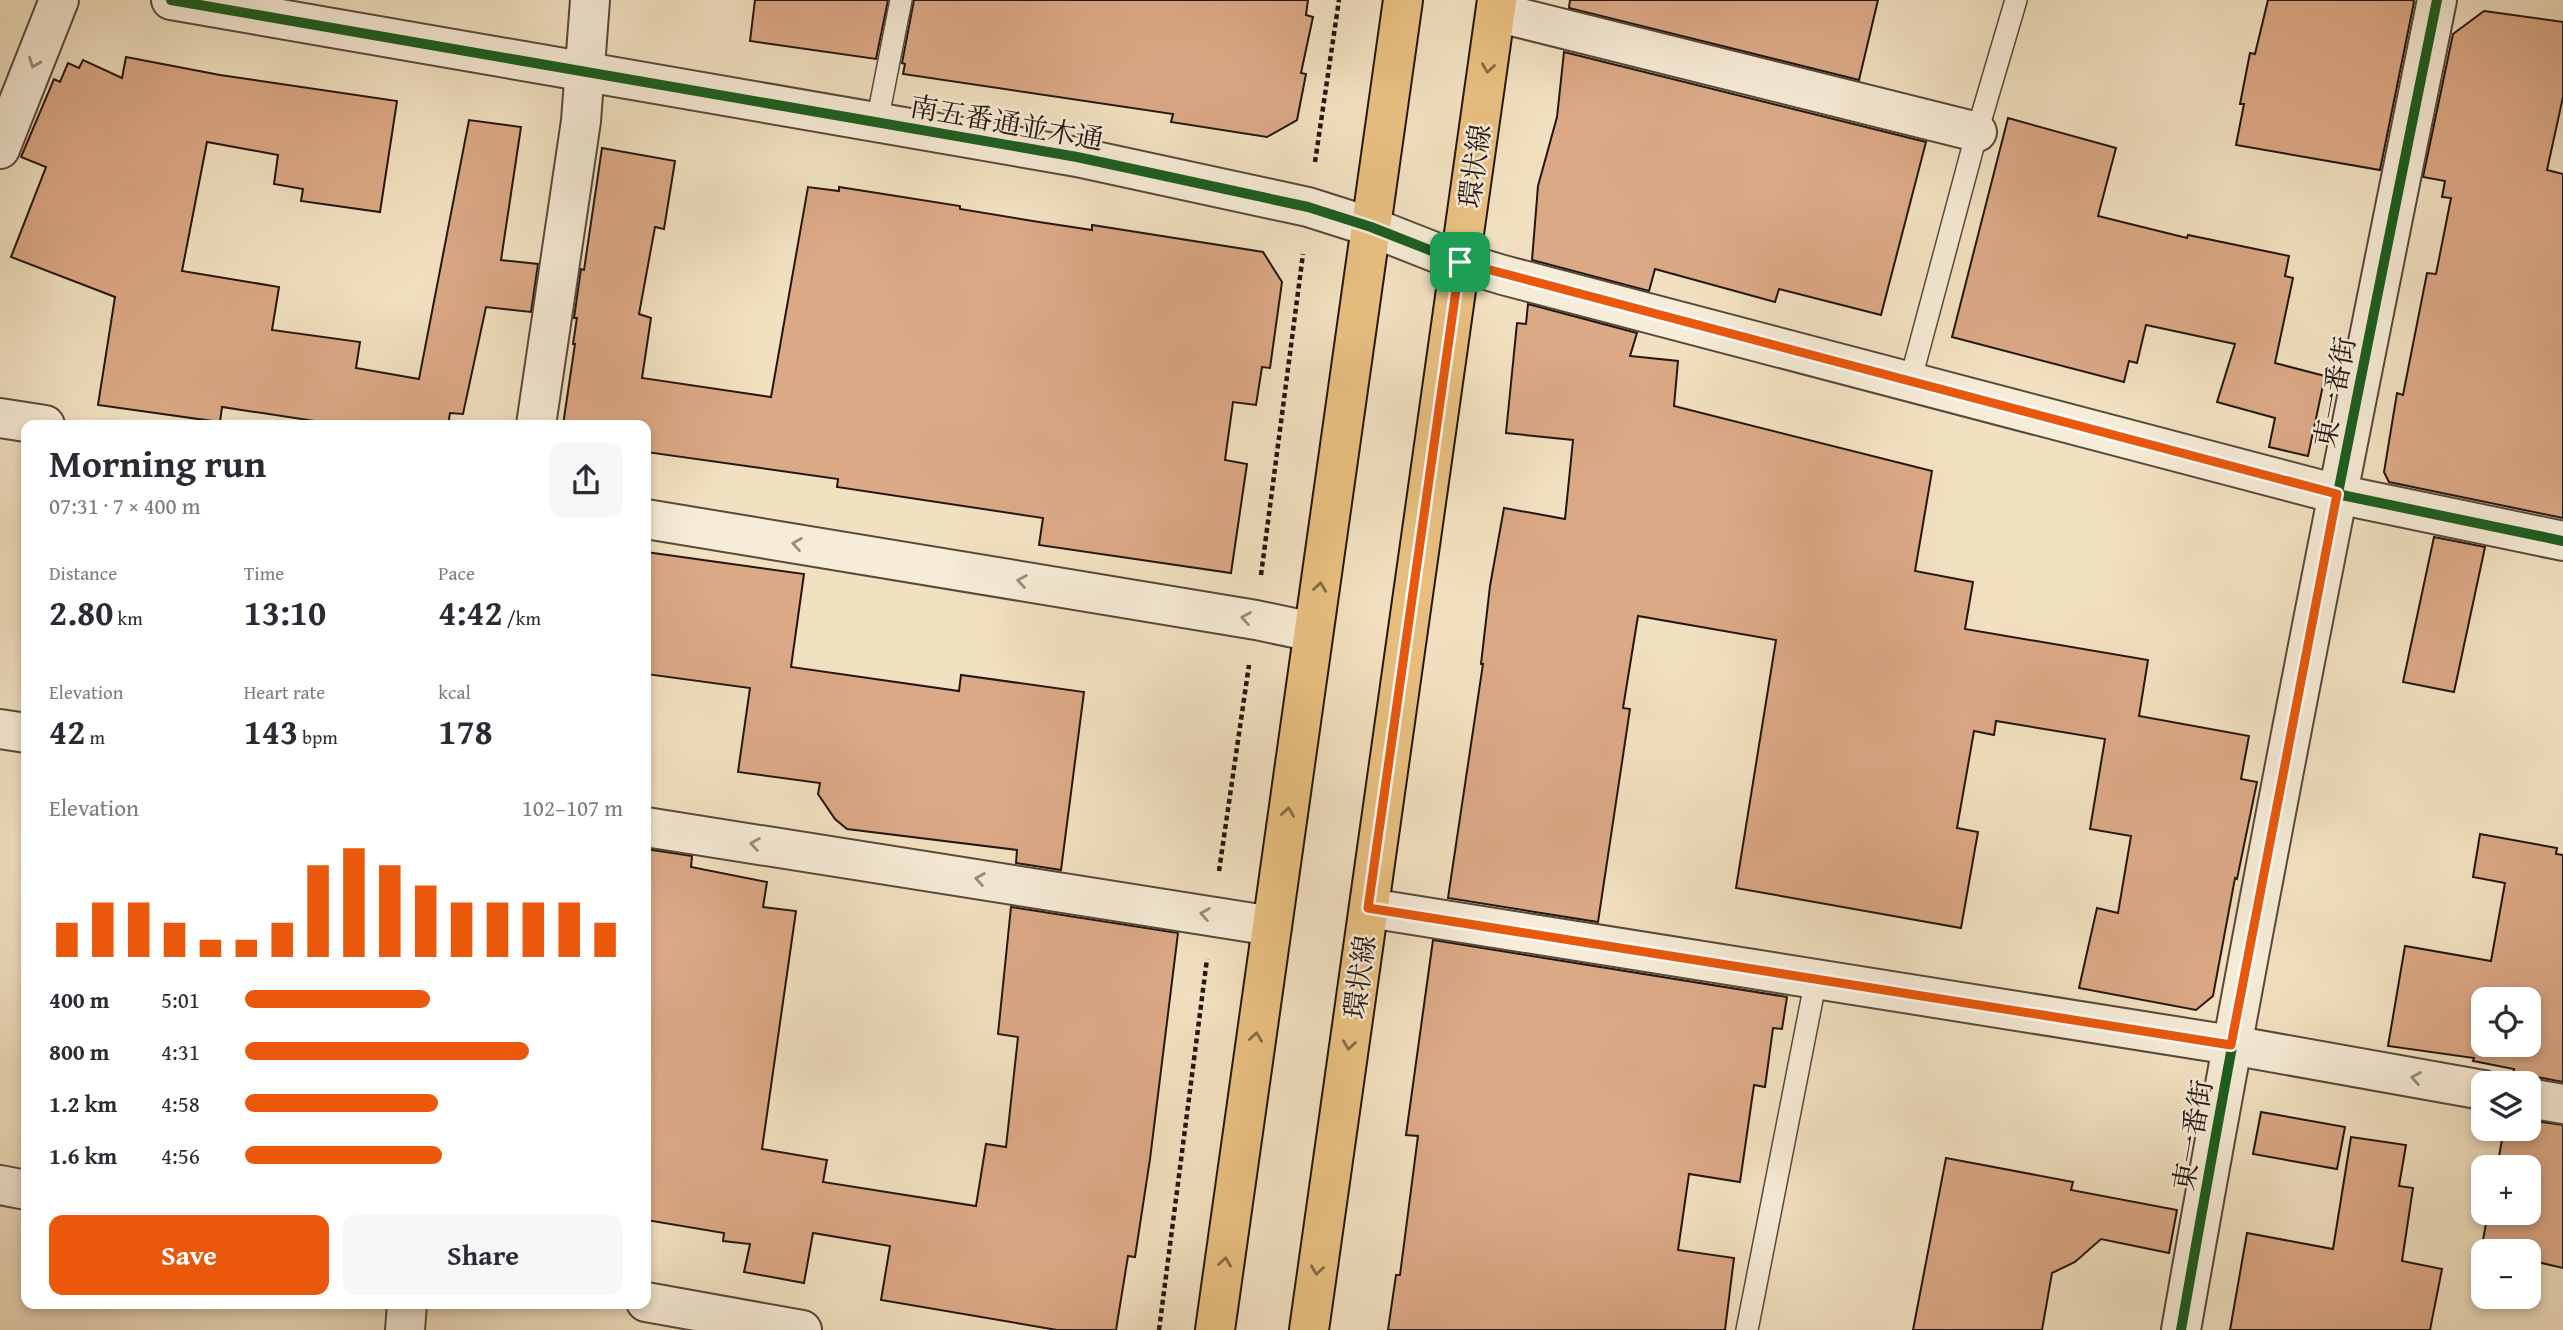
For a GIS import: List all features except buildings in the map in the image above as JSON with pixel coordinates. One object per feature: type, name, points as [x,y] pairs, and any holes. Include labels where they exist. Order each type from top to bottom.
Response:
[{"type":"main road","points":[[1215,1330],[1403,0]]},
{"type":"main road","name":"環状線","points":[[1309,1330],[1496,6]]},
{"type":"street","points":[[0,149],[59,0]]},
{"type":"street","name":"南五番通並木通","points":[[171,0],[1077,157],[1308,207],[1371,227],[1460,262],[1910,382],[2337,494],[2563,541]]},
{"type":"street","points":[[537,420],[581,121],[590,0]]},
{"type":"street","name":"東一番街","points":[[2181,1330],[2231,1045],[2337,494],[2437,0]]},
{"type":"street","points":[[1496,6],[1977,131]]},
{"type":"street","points":[[0,418],[21,421]]},
{"type":"street","points":[[651,520],[1256,620],[1313,632]]},
{"type":"street","points":[[0,729],[21,732]]},
{"type":"street","points":[[651,828],[1272,926]]},
{"type":"street","points":[[1368,908],[2231,1045],[2471,1088]]},
{"type":"street","points":[[2541,1100],[2563,1104]]},
{"type":"street","points":[[0,1185],[21,1189]]},
{"type":"street","points":[[651,1303],[802,1330]]},
{"type":"street","points":[[405,1330],[407,1309]]},
{"type":"lane","points":[[877,122],[901,0]]},
{"type":"lane","points":[[1910,382],[1977,131],[2016,0]]},
{"type":"lane","points":[[1747,1330],[1816,979]]},
{"type":"path","points":[[1314,163],[1339,0]]},
{"type":"path","points":[[1261,582],[1303,248]]},
{"type":"path","points":[[1219,873],[1250,659]]},
{"type":"path","points":[[1159,1330],[1208,958]]},
{"type":"cycle path","points":[[171,0],[1077,157],[1308,207],[1503,275],[2337,494],[2563,541]]},
{"type":"cycle path","points":[[2181,1330],[2304,664],[2437,0]]},
{"type":"route","points":[[1460,262],[2337,494],[2231,1045],[1368,908],[1460,262]]}]
